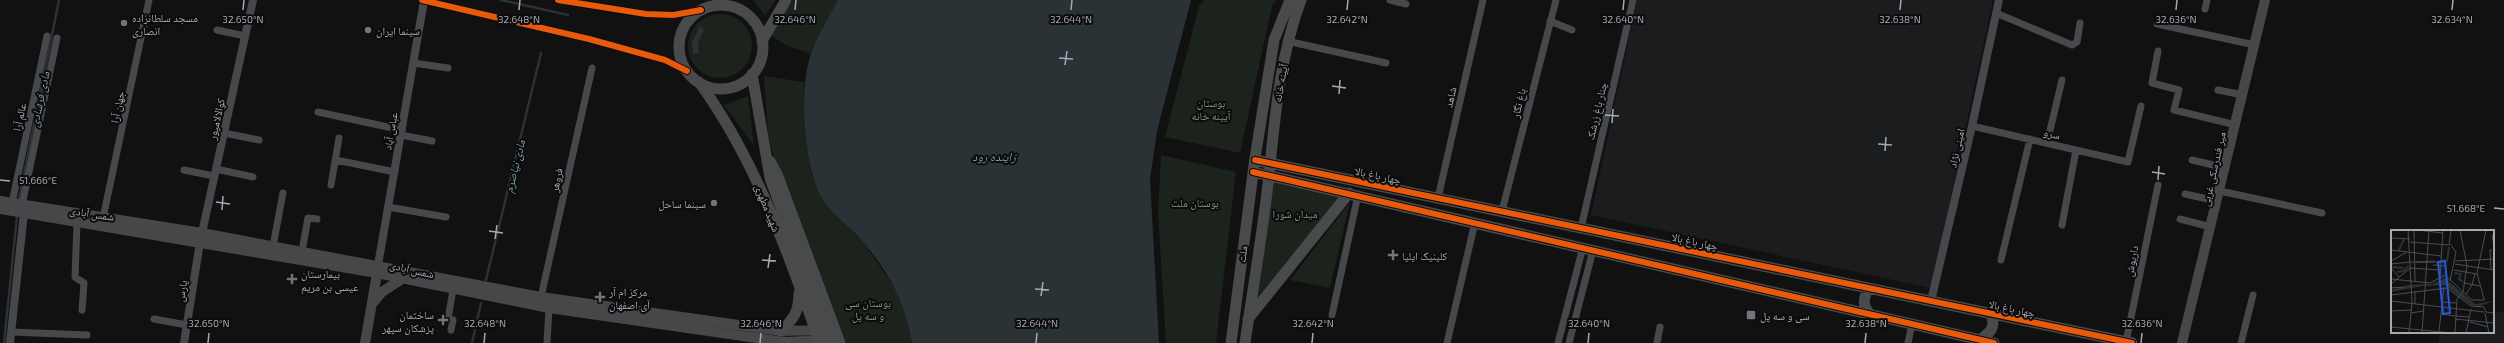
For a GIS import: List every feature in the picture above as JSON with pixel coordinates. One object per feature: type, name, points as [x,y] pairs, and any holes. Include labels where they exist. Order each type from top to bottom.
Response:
[{"type":"main road","points":[[724,5],[737,8],[749,16],[758,27],[762,41],[761,58],[752,74],[738,85],[724,89],[711,88],[699,82],[682,63],[680,37],[687,22],[697,13],[712,6],[724,5],[737,0]]},
{"type":"main road","points":[[762,41],[786,0]]},
{"type":"main road","name":"آیینه خانه","points":[[1254,166],[1274,40],[1290,0]]},
{"type":"main road","name":"آیینه خانه","points":[[1269,169],[1287,41],[1301,0]]},
{"type":"main road","name":"میر فندرسکی غربی","points":[[2182,343],[2226,168],[2265,0]]},
{"type":"main road","name":"شهید مطهری","points":[[752,74],[770,178],[823,338]]},
{"type":"main road","name":"شهید مطهری","points":[[699,82],[728,126],[758,183],[799,288],[823,338]]},
{"type":"main road","points":[[1272,144],[1285,166]]},
{"type":"main road","points":[[765,152],[777,174],[840,343]]},
{"type":"main road","name":"چهار باغ بالا","points":[[1254,166],[1354,194],[1980,341],[1994,343]]},
{"type":"main road","name":"ملت","points":[[1231,343],[1254,166]]},
{"type":"main road","name":"چهار باغ بالا","points":[[1269,169],[1285,166],[1542,219],[1561,225],[2129,342]]},
{"type":"main road","name":"ملت","points":[[1245,343],[1269,169]]},
{"type":"main road","points":[[1248,319],[1354,194]]},
{"type":"main road","name":"شمس آبادی","points":[[0,201],[77,223],[273,246],[302,251],[377,269],[402,279],[548,308],[616,312]]},
{"type":"main road","name":"شمس آبادی","points":[[0,209],[19,207],[103,218],[201,238],[541,297],[616,312],[784,339],[823,338]]},
{"type":"main road","points":[[1537,237],[1544,227],[1542,219]]},
{"type":"main road","points":[[1555,242],[1554,232],[1561,225]]},
{"type":"main road","name":"عباس آباد","points":[[365,343],[377,269]]},
{"type":"main road","points":[[372,304],[382,292],[402,279]]},
{"type":"main road","points":[[784,339],[799,307],[799,288]]},
{"type":"main road","points":[[1870,314],[1865,309],[1863,299],[1867,291],[1873,289]]},
{"type":"main road","points":[[1980,341],[1990,333],[1994,323],[1991,314]]},
{"type":"street","name":"جهان آرا","points":[[103,218],[149,0]]},
{"type":"street","name":"کوالالامپور","points":[[201,238],[253,0]]},
{"type":"street","name":"عباس آباد","points":[[377,269],[424,0]]},
{"type":"street","points":[[1390,0],[1406,4]]},
{"type":"street","name":"شاهد","points":[[1438,198],[1483,0]]},
{"type":"street","name":"باغ نگار","points":[[1502,211],[1556,0]]},
{"type":"street","name":"چنار باغ زرشک","points":[[1581,228],[1632,0]]},
{"type":"street","name":"امینی نژاد","points":[[1930,301],[1972,126],[1999,0]]},
{"type":"street","points":[[2205,9],[2207,0]]},
{"type":"street","points":[[1996,13],[2072,45],[2077,42],[2080,23]]},
{"type":"street","points":[[1550,21],[1572,30]]},
{"type":"street","points":[[2157,24],[2255,45]]},
{"type":"street","points":[[217,30],[245,36]]},
{"type":"street","name":"عالم آرا","points":[[19,207],[47,36]]},
{"type":"street","points":[[10,343],[19,207],[57,38]]},
{"type":"street","points":[[1287,41],[1386,64]]},
{"type":"street","points":[[2158,51],[2152,83],[2179,90],[2174,110],[2236,125]]},
{"type":"street","points":[[414,63],[448,68]]},
{"type":"street","name":"فروهر","points":[[541,297],[592,68]]},
{"type":"street","points":[[2047,143],[2062,80]]},
{"type":"street","points":[[2218,90],[2243,95]]},
{"type":"street","name":"سرو","points":[[1972,126],[2128,162],[2141,106]]},
{"type":"street","points":[[318,112],[432,141]]},
{"type":"street","points":[[224,133],[259,140]]},
{"type":"street","points":[[331,185],[339,138]]},
{"type":"street","points":[[2001,260],[2030,139]]},
{"type":"street","points":[[2062,225],[2076,150]]},
{"type":"street","points":[[336,160],[395,172]]},
{"type":"street","points":[[2192,160],[2226,168]]},
{"type":"street","points":[[184,170],[253,177]]},
{"type":"street","name":"داریوش","points":[[2129,342],[2158,185]]},
{"type":"street","points":[[273,246],[283,193]]},
{"type":"street","points":[[1332,315],[1354,194]]},
{"type":"street","points":[[2185,194],[2219,196],[2322,213]]},
{"type":"street","points":[[388,207],[446,217]]},
{"type":"street","points":[[302,251],[308,218],[317,220]]},
{"type":"street","points":[[2180,219],[2211,227]]},
{"type":"street","points":[[1447,343],[1475,222]]},
{"type":"street","points":[[77,223],[75,276],[84,283],[82,310]]},
{"type":"street","name":"پارس","points":[[184,343],[201,238]]},
{"type":"street","points":[[1558,343],[1588,249]]},
{"type":"street","points":[[1569,343],[1588,249]]},
{"type":"street","points":[[451,330],[453,320],[448,319],[453,290]]},
{"type":"street","points":[[2241,343],[2253,295]]},
{"type":"street","points":[[547,343],[548,308]]},
{"type":"street","points":[[154,319],[187,324]]},
{"type":"street","points":[[1908,343],[1912,324]]},
{"type":"street","points":[[1657,343],[1660,327]]},
{"type":"street","points":[[11,332],[87,335]]},
{"type":"shaded area","points":[[1637,0],[1993,0],[1931,288],[1591,215]]},
{"type":"shaded area","points":[[2494,310],[2504,313],[2504,343],[2438,343],[2440,333],[2494,333]]},
{"type":"green space","points":[[753,0],[776,0],[765,16]]},
{"type":"green space","points":[[793,0],[838,0],[811,54],[786,45],[770,35]]},
{"type":"green space","name":"بوستان آیینه خانه","points":[[1204,0],[1276,0],[1272,6],[1240,153],[1165,137],[1199,6]]},
{"type":"green space","points":[[720,14],[738,20],[746,28],[752,46],[746,64],[738,72],[720,78],[702,72],[694,64],[688,46],[694,28],[702,20]]},
{"type":"green space","name":"بوستان سی و سه پل","points":[[764,76],[804,82],[805,138],[812,175],[827,206],[862,241],[896,289],[908,317],[912,343],[846,343],[774,158],[768,134]]},
{"type":"green space","points":[[748,96],[754,146],[724,105]]},
{"type":"green space","name":"بوستان ملت","points":[[1161,155],[1236,172],[1216,343],[1166,343],[1158,213]]},
{"type":"green space","name":"میدان شورا","points":[[1273,181],[1341,195],[1255,305]]},
{"type":"green space","points":[[1350,202],[1330,288],[1290,280]]},
{"type":"water","name":"زاینده رود","points":[[838,0],[1191,0],[1157,131],[1150,179],[1159,343],[912,343],[901,301],[888,276],[862,241],[828,207],[820,194],[813,176],[808,155],[804,110],[807,69],[816,40]]},
{"type":"water","points":[[700,26],[704,30],[698,42],[699,53],[693,54],[692,42]]},
{"type":"waterway","name":"مادی فرشادی","points":[[19,199],[59,0]]},
{"type":"waterway","points":[[501,0],[568,15]]},
{"type":"waterway","name":"مادی نیاصرم","points":[[486,280],[541,53]]},
{"type":"waterway","name":"مادی فرشادی","points":[[4,343],[17,216]]},
{"type":"waterway","name":"مادی نیاصرم","points":[[472,343],[481,303]]},
{"type":"cycle path","points":[[422,0],[589,39],[665,60],[687,71]]},
{"type":"cycle path","points":[[558,0],[646,14],[673,15],[701,10]]},
{"type":"cycle path","points":[[1255,160],[2132,343]]},
{"type":"cycle path","points":[[1253,172],[1994,343]]},
{"type":"place","name":"مسجد سلطانزاده انصاری","points":[[124,23]]},
{"type":"place","name":"سینما ایران","points":[[368,30]]},
{"type":"place","name":"سینما ساحل","points":[[714,203]]},
{"type":"place","name":"کلینیک ایلیا","points":[[1393,255]]},
{"type":"place","name":"بیمارستان عیسی بن مریم","points":[[292,279]]},
{"type":"place","name":"مرکز ام آر آی اصفهان","points":[[600,297]]},
{"type":"place","name":"سی و سه پل","points":[[1751,315]]},
{"type":"place","name":"ساختمان پزشکان سپهر","points":[[443,320]]}]
